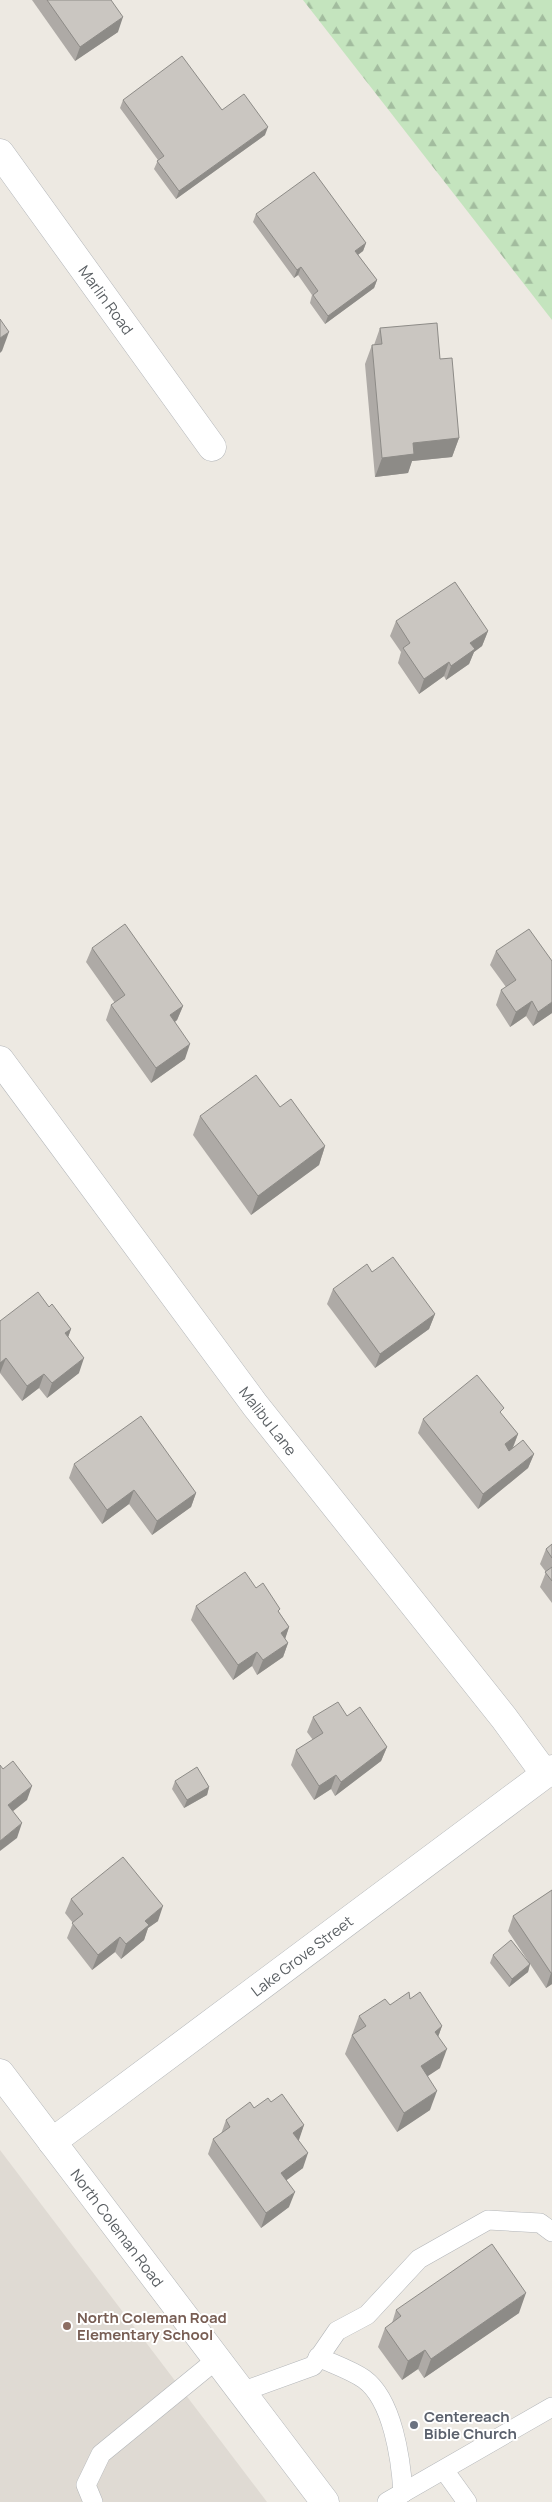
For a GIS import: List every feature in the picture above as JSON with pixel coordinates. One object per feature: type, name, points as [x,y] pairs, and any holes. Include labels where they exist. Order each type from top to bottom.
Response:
[{"type":"street","name":"Marlin Road","points":[[0,153],[212,447]]},
{"type":"street","name":"Malibu Lane","points":[[0,1060],[255,1405],[549,1772]]},
{"type":"street","name":"Lake Grove Street","points":[[52,2142],[549,1772]]},
{"type":"street","name":"North Coleman Road","points":[[0,2073],[325,2502]]},
{"type":"lane","points":[[241,2392],[313,2366],[337,2331],[367,2316],[419,2259],[488,2220],[540,2223],[552,2232]]},
{"type":"lane","points":[[318,2357],[365,2380],[386,2408],[401,2458],[395,2497]]},
{"type":"lane","points":[[93,2502],[86,2485],[102,2454],[216,2360]]},
{"type":"lane","points":[[395,2497],[552,2407]]},
{"type":"lane","points":[[444,2470],[467,2502]]},
{"type":"shaded area","name":"North Coleman Road Elementary School","points":[[0,2150],[267,2502],[0,2502]]},
{"type":"green space","points":[[303,0],[552,0],[552,320]]},
{"type":"building","points":[[47,0],[111,0],[123,17],[80,47]]},
{"type":"building","points":[[182,56],[222,110],[244,94],[268,127],[179,191],[157,161],[164,156],[123,100]]},
{"type":"building","points":[[314,172],[366,243],[355,251],[377,280],[328,316],[313,295],[318,291],[301,267],[297,270],[256,214]]},
{"type":"building","points":[[0,319],[9,332],[0,338]]},
{"type":"building","points":[[437,323],[440,359],[452,358],[459,438],[413,443],[414,454],[382,458],[372,345],[382,344],[380,328]]},
{"type":"building","points":[[455,582],[488,631],[470,643],[475,649],[451,666],[449,662],[424,679],[403,648],[410,643],[396,621]]},
{"type":"building","points":[[125,924],[183,1006],[170,1015],[190,1044],[156,1068],[111,1005],[125,995],[92,948]]},
{"type":"building","points":[[529,929],[552,961],[552,1002],[538,1012],[532,1001],[516,1012],[501,990],[516,980],[496,951]]},
{"type":"building","points":[[256,1075],[280,1107],[291,1099],[325,1146],[258,1196],[200,1116]]},
{"type":"building","points":[[393,1257],[435,1314],[380,1354],[333,1289],[367,1264],[372,1272]]},
{"type":"building","points":[[38,1292],[49,1307],[52,1304],[71,1329],[65,1333],[84,1358],[52,1383],[44,1374],[27,1386],[6,1358],[0,1363],[0,1321]]},
{"type":"building","points":[[477,1375],[504,1408],[500,1412],[518,1434],[505,1444],[509,1451],[523,1440],[534,1454],[483,1494],[423,1419]]},
{"type":"building","points":[[141,1416],[196,1493],[157,1521],[134,1490],[107,1510],[74,1464]]},
{"type":"building","points":[[552,1544],[552,1558],[546,1549]]},
{"type":"building","points":[[552,1567],[552,1581],[545,1572]]},
{"type":"building","points":[[245,1572],[256,1588],[263,1583],[280,1609],[278,1611],[289,1627],[281,1633],[288,1643],[263,1660],[257,1652],[238,1665],[196,1606]]},
{"type":"building","points":[[338,1702],[347,1716],[360,1707],[387,1747],[341,1782],[336,1775],[319,1786],[296,1750],[323,1733],[313,1717]]},
{"type":"building","points":[[13,1761],[32,1786],[8,1805],[22,1823],[0,1841],[0,1765],[3,1769]]},
{"type":"building","points":[[197,1767],[209,1787],[187,1800],[175,1781]]},
{"type":"building","points":[[123,1857],[163,1906],[145,1921],[149,1925],[126,1944],[120,1937],[98,1955],[72,1923],[83,1914],[71,1899]]},
{"type":"building","points":[[552,1890],[552,1973],[551,1973],[513,1916]]},
{"type":"building","points":[[511,1940],[530,1964],[512,1979],[493,1955]]},
{"type":"building","points":[[409,1992],[410,1999],[420,1992],[442,2026],[435,2032],[447,2049],[421,2066],[437,2091],[404,2113],[352,2035],[366,2026],[359,2016],[385,1999],[390,2005]]},
{"type":"building","points":[[282,2094],[304,2125],[293,2133],[308,2153],[281,2173],[295,2192],[266,2213],[213,2139],[230,2127],[226,2120],[250,2102],[254,2108],[268,2098],[271,2102]]},
{"type":"building","points":[[492,2244],[526,2293],[431,2359],[425,2350],[408,2361],[385,2328],[401,2316],[396,2310]]},
{"type":"place","name":"North Coleman Road Elementary School","points":[[67,2326]]},
{"type":"place","name":"Centereach Bible Church","points":[[414,2425]]}]
